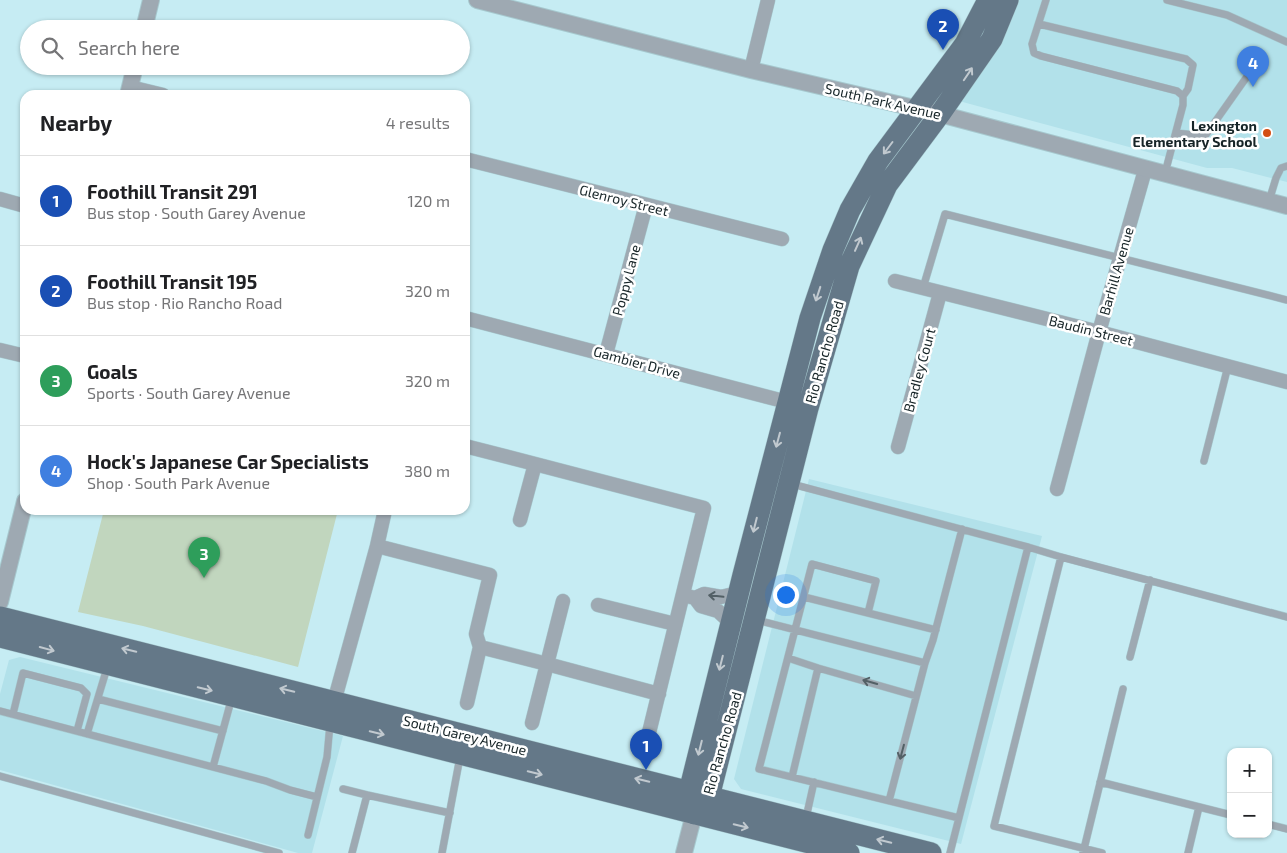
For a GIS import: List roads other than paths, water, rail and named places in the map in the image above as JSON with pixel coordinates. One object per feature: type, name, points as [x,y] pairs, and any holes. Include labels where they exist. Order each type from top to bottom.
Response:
[{"type":"main road","name":"Rio Rancho Road","points":[[699,794],[754,620],[789,483],[810,318],[832,250],[850,210],[878,161],[965,44],[988,0]]},
{"type":"main road","name":"Rio Rancho Road","points":[[694,814],[731,623],[768,478],[798,405],[849,266],[887,185],[896,170],[940,114],[992,39],[1008,0]]},
{"type":"main road","points":[[768,478],[789,483]]},
{"type":"main road","points":[[748,555],[752,567],[752,576],[746,602],[754,620]]},
{"type":"main road","name":"South Garey Avenue","points":[[0,617],[332,712],[461,755],[694,814],[810,848],[849,853]]},
{"type":"main road","points":[[0,637],[294,712],[325,708],[332,712]]},
{"type":"main road","name":"South Garey Avenue","points":[[332,712],[366,710],[931,853]]},
{"type":"street","points":[[146,20],[151,0]]},
{"type":"street","name":"South Park Avenue","points":[[477,0],[751,70],[940,114],[1145,170],[1287,206]]},
{"type":"street","points":[[751,70],[768,0]]},
{"type":"street","points":[[129,90],[133,75]]},
{"type":"street","name":"Glenroy Street","points":[[470,160],[782,239]]},
{"type":"street","name":"Barhill Avenue","points":[[1057,489],[1145,170]]},
{"type":"street","points":[[0,199],[20,205]]},
{"type":"street","name":"Poppy Lane","points":[[606,354],[646,206]]},
{"type":"street","name":"Baudin Street","points":[[895,281],[1099,332],[1287,382]]},
{"type":"street","name":"Bradley Court","points":[[898,447],[940,293]]},
{"type":"street","name":"Gambier Drive","points":[[470,319],[798,405]]},
{"type":"street","points":[[0,350],[20,355]]},
{"type":"street","points":[[470,447],[704,508],[689,596],[675,624],[645,749]]},
{"type":"street","points":[[520,520],[535,464]]},
{"type":"street","points":[[0,602],[22,515]]},
{"type":"street","points":[[332,712],[384,515]]},
{"type":"street","points":[[377,546],[490,575],[476,634],[480,647],[467,703]]},
{"type":"street","points":[[689,596],[704,594],[721,598],[738,593]]},
{"type":"street","points":[[689,596],[701,606],[718,611],[731,623]]},
{"type":"street","points":[[532,723],[563,601]]},
{"type":"street","points":[[598,604],[675,624]]},
{"type":"street","points":[[480,647],[659,694]]},
{"type":"street","points":[[684,853],[694,814]]},
{"type":"lane","points":[[1046,0],[1032,44],[1034,53],[1177,91],[1183,96]]},
{"type":"lane","points":[[1167,0],[1227,15],[1287,42]]},
{"type":"lane","points":[[1039,24],[1186,59],[1193,65],[1188,89],[1183,96],[1183,105],[1165,175]]},
{"type":"lane","points":[[1176,133],[1204,136],[1258,61]]},
{"type":"lane","points":[[1269,202],[1281,168],[1287,166]]},
{"type":"lane","points":[[923,288],[945,214],[1287,300]]},
{"type":"lane","points":[[1204,461],[1228,366]]},
{"type":"lane","points":[[789,483],[1287,617]]},
{"type":"lane","points":[[889,801],[962,528]]},
{"type":"lane","points":[[950,853],[1028,547]]},
{"type":"lane","points":[[1061,557],[994,826],[1084,851],[1102,853]]},
{"type":"lane","points":[[868,613],[876,581],[812,564],[759,769],[959,818]]},
{"type":"lane","points":[[1130,657],[1150,580]]},
{"type":"lane","points":[[804,596],[936,630]]},
{"type":"lane","points":[[754,620],[925,663]]},
{"type":"lane","points":[[788,658],[916,696]]},
{"type":"lane","points":[[87,734],[108,665]]},
{"type":"lane","points":[[792,777],[818,668]]},
{"type":"lane","points":[[14,714],[23,673],[81,688],[87,694],[77,731]]},
{"type":"lane","points":[[1084,851],[1123,689]]},
{"type":"lane","points":[[214,767],[232,696]]},
{"type":"lane","points":[[98,699],[223,731]]},
{"type":"lane","points":[[0,710],[266,781],[317,798]]},
{"type":"lane","points":[[308,835],[326,756],[332,712]]},
{"type":"lane","points":[[442,853],[461,755]]},
{"type":"lane","points":[[0,776],[279,853]]},
{"type":"lane","points":[[806,821],[814,782]]},
{"type":"lane","points":[[1100,782],[1227,814]]},
{"type":"lane","points":[[343,789],[450,813]]},
{"type":"lane","points":[[352,853],[367,795]]},
{"type":"lane","points":[[1188,853],[1199,807]]},
{"type":"lane","points":[[1272,825],[1287,829]]},
{"type":"place","name":"Foothill Transit 195","points":[[943,50]]},
{"type":"place","name":"Hock's Japanese Car Specialists","points":[[1253,87]]},
{"type":"place","name":"Lexington Elementary School","points":[[1267,133]]},
{"type":"place","name":"Goals","points":[[204,578]]},
{"type":"place","name":"Foothill Transit 291","points":[[646,770]]}]
